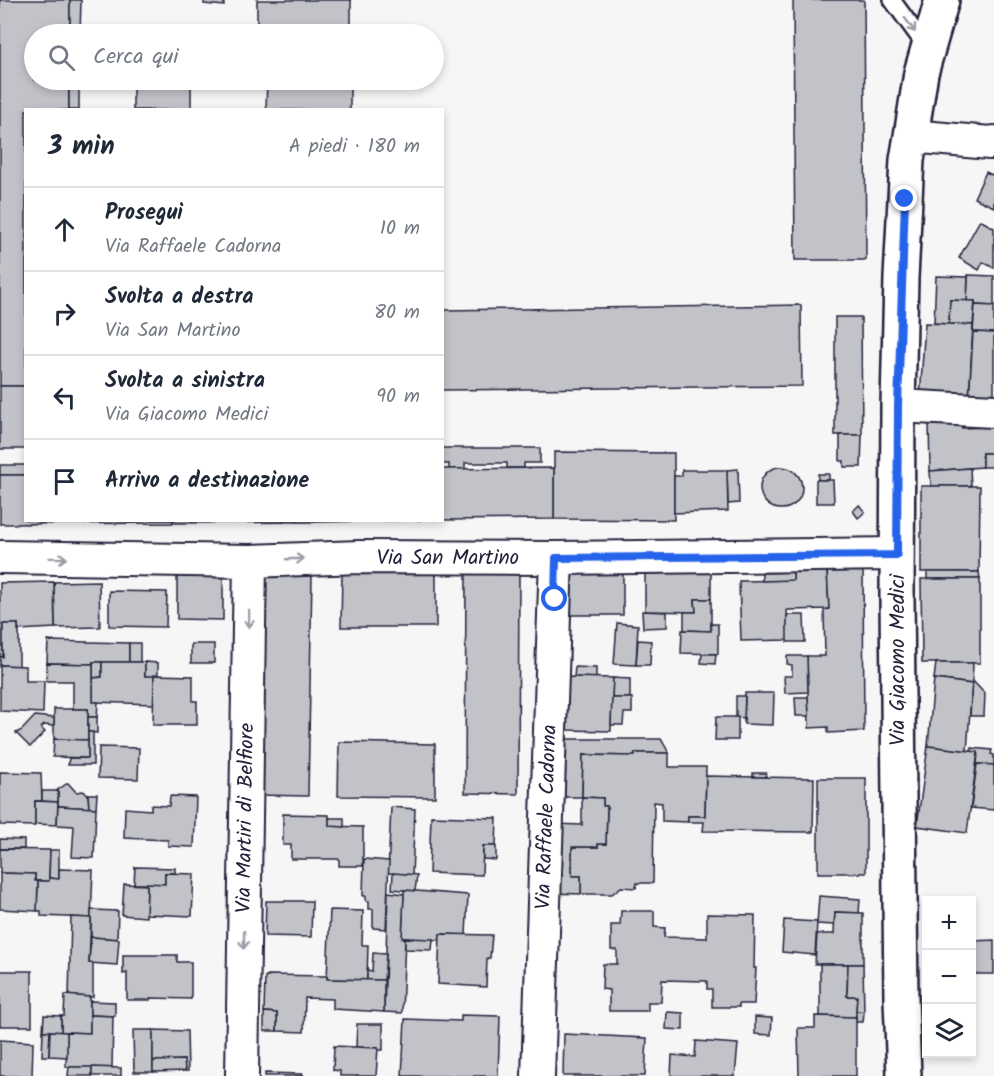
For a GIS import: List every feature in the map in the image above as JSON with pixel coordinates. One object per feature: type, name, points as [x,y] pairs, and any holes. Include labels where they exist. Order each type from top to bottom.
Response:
[{"type":"main road","name":"Via Giacomo Medici","points":[[904,1076],[901,999],[897,555],[898,406],[904,210],[908,160],[934,6]]},
{"type":"street","points":[[911,136],[994,142]]},
{"type":"street","points":[[898,406],[994,411]]},
{"type":"street","name":"Via San Martino","points":[[0,557],[250,561],[360,557],[897,555]]},
{"type":"street","name":"Via Raffaele Cadorna","points":[[538,1076],[556,558]]},
{"type":"street","name":"Via Martiri di Belfiore","points":[[242,1076],[250,561]]},
{"type":"lane","points":[[892,0],[928,49]]},
{"type":"building","points":[[0,0],[70,0],[70,24],[24,24],[24,90],[69,90],[69,108],[24,108],[24,386],[0,386]]},
{"type":"building","points":[[70,0],[81,0],[80,24],[70,24]]},
{"type":"building","points":[[204,0],[224,0],[224,6],[204,4]]},
{"type":"building","points":[[257,0],[351,0],[351,24],[257,24]]},
{"type":"building","points":[[793,0],[864,0],[866,260],[795,260]]},
{"type":"building","points":[[69,90],[79,90],[79,108],[69,108]]},
{"type":"building","points":[[133,90],[191,90],[191,108],[133,108]]},
{"type":"building","points":[[267,90],[350,90],[350,108],[266,108]]},
{"type":"building","points":[[986,172],[994,176],[994,207],[974,198]]},
{"type":"building","points":[[980,220],[994,228],[994,268],[983,262],[979,270],[959,258]]},
{"type":"building","points":[[968,275],[994,276],[994,306],[975,305],[975,301],[967,301]]},
{"type":"building","points":[[936,276],[968,277],[967,301],[950,300],[949,324],[934,323]]},
{"type":"building","points":[[950,300],[975,301],[973,325],[949,324]]},
{"type":"building","points":[[801,305],[802,386],[444,390],[444,310]]},
{"type":"building","points":[[975,305],[994,306],[994,333],[973,332]]},
{"type":"building","points":[[835,317],[861,317],[862,435],[835,435]]},
{"type":"building","points":[[925,323],[973,325],[969,401],[920,398]]},
{"type":"building","points":[[973,332],[994,333],[994,402],[969,401]]},
{"type":"building","points":[[0,386],[24,386],[24,449],[0,449]]},
{"type":"building","points":[[962,421],[962,428],[994,427],[994,453],[982,453],[982,467],[930,471],[929,422]]},
{"type":"building","points":[[840,435],[862,435],[861,467],[844,467],[844,461],[840,461]]},
{"type":"building","points":[[444,448],[540,448],[540,463],[524,463],[524,468],[507,468],[507,463],[465,463],[465,469],[449,469],[449,464],[444,464]]},
{"type":"building","points":[[554,452],[674,453],[674,520],[554,519]]},
{"type":"building","points":[[982,453],[993,453],[994,467],[982,467]]},
{"type":"building","points":[[0,465],[24,465],[24,475],[0,475]]},
{"type":"building","points":[[781,467],[796,473],[802,488],[796,503],[781,509],[766,503],[760,488],[766,473]]},
{"type":"building","points":[[554,468],[554,519],[444,520],[444,469]]},
{"type":"building","points":[[970,468],[971,486],[931,486],[930,471]]},
{"type":"building","points":[[738,469],[739,503],[728,504],[727,470]]},
{"type":"building","points":[[682,470],[727,470],[728,511],[674,513],[674,476],[682,476]]},
{"type":"building","points":[[818,474],[829,474],[829,480],[818,480]]},
{"type":"building","points":[[0,475],[24,475],[24,522],[173,522],[173,523],[0,524]]},
{"type":"building","points":[[816,480],[833,480],[834,503],[816,503]]},
{"type":"building","points":[[921,486],[980,486],[979,572],[921,572]]},
{"type":"building","points":[[859,505],[865,512],[858,518],[853,511]]},
{"type":"building","points":[[173,522],[314,522],[173,523]]},
{"type":"building","points":[[827,568],[829,609],[787,610],[788,640],[741,641],[739,581],[793,580],[793,569]]},
{"type":"building","points":[[827,570],[863,570],[864,731],[828,733],[828,727],[809,728],[807,656],[825,656],[824,610],[829,609]]},
{"type":"building","points":[[570,571],[623,571],[623,615],[570,615]]},
{"type":"building","points":[[711,571],[711,599],[695,599],[696,612],[645,611],[645,572]]},
{"type":"building","points":[[342,572],[436,573],[436,627],[341,627]]},
{"type":"building","points":[[466,572],[519,573],[518,794],[465,793]]},
{"type":"building","points":[[793,572],[793,580],[762,581],[762,573]]},
{"type":"building","points":[[927,572],[979,572],[980,579],[927,579]]},
{"type":"building","points":[[259,573],[312,574],[308,796],[255,795]]},
{"type":"building","points":[[177,575],[223,575],[223,620],[177,619]]},
{"type":"building","points":[[921,579],[980,579],[980,663],[922,663]]},
{"type":"building","points":[[99,581],[100,627],[55,628],[54,582]]},
{"type":"building","points":[[54,582],[55,628],[18,630],[18,624],[0,624],[0,583]]},
{"type":"building","points":[[109,591],[167,592],[166,627],[109,626]]},
{"type":"building","points":[[695,599],[711,599],[711,631],[684,630],[684,612],[696,612]]},
{"type":"building","points":[[642,611],[667,612],[667,627],[643,628]]},
{"type":"building","points":[[787,615],[804,615],[805,642],[787,642]]},
{"type":"building","points":[[617,623],[638,625],[636,665],[614,664]]},
{"type":"building","points":[[0,624],[3,624],[3,657],[0,657]]},
{"type":"building","points":[[3,624],[18,624],[19,666],[0,665],[0,657],[3,657]]},
{"type":"building","points":[[711,624],[718,624],[718,654],[681,653],[682,630],[711,631]]},
{"type":"building","points":[[638,640],[651,641],[650,665],[636,665]]},
{"type":"building","points":[[48,641],[129,643],[129,662],[47,663]]},
{"type":"building","points":[[129,643],[140,643],[140,662],[129,662]]},
{"type":"building","points":[[191,644],[214,644],[214,663],[191,663]]},
{"type":"building","points":[[702,654],[716,654],[715,664],[701,663]]},
{"type":"building","points":[[787,656],[807,656],[808,692],[785,693],[784,676],[792,676],[792,665],[787,664]]},
{"type":"building","points":[[93,662],[102,662],[102,677],[93,678]]},
{"type":"building","points":[[102,662],[145,662],[145,676],[154,675],[154,704],[93,702],[93,678],[102,677]]},
{"type":"building","points":[[145,662],[158,663],[158,676],[145,676]]},
{"type":"building","points":[[47,663],[93,664],[93,702],[98,702],[97,717],[88,717],[88,709],[73,709],[73,681],[46,681]]},
{"type":"building","points":[[936,663],[973,663],[972,684],[934,679]]},
{"type":"building","points":[[0,665],[26,666],[26,681],[44,681],[43,713],[0,711]]},
{"type":"building","points":[[575,667],[596,668],[596,678],[574,677]]},
{"type":"building","points":[[154,675],[193,676],[193,701],[197,701],[197,725],[153,725]]},
{"type":"building","points":[[566,677],[613,678],[611,731],[565,730]]},
{"type":"building","points":[[613,678],[630,679],[630,698],[612,698]]},
{"type":"building","points":[[934,679],[972,684],[967,751],[928,746]]},
{"type":"building","points":[[972,680],[985,694],[984,716],[970,716]]},
{"type":"building","points":[[745,693],[774,693],[773,725],[744,724]]},
{"type":"building","points":[[736,696],[745,696],[744,718],[736,717]]},
{"type":"building","points":[[795,697],[808,697],[809,716],[796,716]]},
{"type":"building","points":[[612,698],[632,698],[632,713],[624,713],[623,725],[611,725]]},
{"type":"building","points":[[54,709],[88,709],[88,740],[54,739]]},
{"type":"building","points":[[35,716],[54,718],[54,726],[44,725],[41,728],[45,732],[30,747],[16,733]]},
{"type":"building","points":[[88,717],[97,717],[97,733],[88,732]]},
{"type":"building","points":[[716,717],[738,717],[738,740],[715,740]]},
{"type":"building","points":[[88,732],[93,732],[93,765],[68,765],[69,758],[88,758]]},
{"type":"building","points":[[54,739],[88,740],[88,758],[53,757]]},
{"type":"building","points":[[563,739],[661,739],[669,753],[635,753],[635,756],[583,755],[582,797],[561,797]]},
{"type":"building","points":[[339,742],[435,744],[435,797],[338,796]]},
{"type":"building","points":[[928,746],[978,752],[967,833],[917,826]]},
{"type":"building","points":[[99,747],[139,748],[138,779],[98,778]]},
{"type":"building","points":[[972,748],[992,750],[994,765],[977,764],[978,752],[971,751]]},
{"type":"building","points":[[635,753],[669,753],[669,767],[706,767],[705,816],[688,816],[688,822],[662,821],[662,803],[654,802],[653,883],[637,883],[636,888],[621,887],[612,894],[581,894],[581,876],[572,876],[572,847],[598,847],[598,844],[606,844],[607,806],[603,806],[603,798],[582,797],[583,755],[635,756]]},
{"type":"building","points":[[977,764],[994,765],[994,810],[971,808]]},
{"type":"building","points":[[0,772],[41,773],[42,801],[35,801],[35,826],[0,825]]},
{"type":"building","points":[[753,773],[766,773],[766,777],[753,777]]},
{"type":"building","points":[[706,776],[814,778],[813,832],[703,831],[704,822],[688,822],[688,816],[705,816]]},
{"type":"building","points":[[818,778],[866,778],[866,873],[818,873]]},
{"type":"building","points":[[68,783],[76,792],[83,791],[88,794],[89,808],[58,806],[58,791],[56,791]]},
{"type":"building","points":[[42,791],[58,791],[58,802],[42,801]]},
{"type":"building","points":[[88,794],[97,794],[96,808],[89,808]]},
{"type":"building","points":[[170,796],[196,797],[194,847],[168,846],[168,840],[124,838],[125,808],[151,810],[151,805],[169,806]]},
{"type":"building","points":[[582,797],[603,798],[603,806],[607,806],[606,844],[598,844],[598,847],[572,847],[572,876],[581,876],[581,894],[551,893],[553,824],[582,825]]},
{"type":"building","points":[[35,801],[58,802],[57,825],[35,824]]},
{"type":"building","points":[[58,806],[96,808],[94,858],[72,857],[74,826],[57,825]]},
{"type":"building","points":[[391,807],[415,809],[412,875],[388,873]]},
{"type":"building","points":[[283,814],[329,815],[329,826],[363,827],[363,866],[339,866],[339,859],[291,859],[291,845],[283,845]]},
{"type":"building","points":[[431,816],[497,818],[496,846],[483,846],[482,875],[429,873]]},
{"type":"building","points":[[329,818],[344,818],[344,827],[329,826]]},
{"type":"building","points":[[0,839],[24,840],[24,849],[0,849]]},
{"type":"building","points":[[483,846],[496,846],[496,860],[483,859]]},
{"type":"building","points":[[0,849],[50,850],[49,881],[35,881],[35,874],[0,873]]},
{"type":"building","points":[[50,850],[59,850],[59,879],[49,878]]},
{"type":"building","points":[[364,859],[389,861],[386,929],[373,928],[373,909],[369,909],[369,901],[366,901],[366,896],[363,896]]},
{"type":"building","points":[[135,867],[175,868],[175,873],[165,873],[165,884],[134,884]]},
{"type":"building","points":[[59,869],[93,870],[91,918],[41,916],[41,911],[37,911],[38,881],[49,881],[49,878],[59,879]]},
{"type":"building","points":[[0,873],[35,874],[35,881],[38,881],[37,911],[0,909]]},
{"type":"building","points":[[165,873],[194,874],[192,916],[146,914],[147,883],[165,884]]},
{"type":"building","points":[[393,873],[417,875],[415,891],[392,889]]},
{"type":"building","points":[[124,884],[147,885],[146,917],[122,915]]},
{"type":"building","points":[[404,890],[468,895],[466,935],[440,934],[440,940],[402,938]]},
{"type":"building","points":[[388,892],[404,894],[402,1013],[384,1012]]},
{"type":"building","points":[[819,896],[860,899],[859,913],[835,912],[834,925],[817,924]]},
{"type":"building","points":[[266,901],[312,901],[311,937],[265,936]]},
{"type":"building","points":[[91,910],[118,911],[117,939],[91,937]]},
{"type":"building","points":[[330,910],[363,911],[362,945],[368,945],[367,980],[327,979]]},
{"type":"building","points":[[621,911],[654,911],[654,927],[665,928],[664,937],[707,938],[707,914],[755,915],[754,1004],[739,1004],[739,1007],[712,1007],[712,989],[707,989],[707,981],[662,980],[661,1002],[648,1002],[648,1011],[609,1011],[609,990],[602,989],[603,964],[617,964],[617,950],[611,950],[611,925],[620,925]]},
{"type":"building","points":[[835,912],[863,913],[863,964],[815,964],[817,934],[834,934]]},
{"type":"building","points":[[71,917],[91,918],[89,963],[93,963],[93,997],[69,996]]},
{"type":"building","points":[[784,920],[817,922],[815,955],[782,952]]},
{"type":"building","points":[[440,934],[492,935],[490,958],[487,958],[486,987],[438,984]]},
{"type":"building","points":[[91,937],[119,939],[117,965],[89,963]]},
{"type":"building","points":[[405,938],[433,939],[432,950],[405,949]]},
{"type":"building","points":[[994,940],[994,974],[976,974],[976,941]]},
{"type":"building","points":[[373,953],[386,954],[384,980],[367,980],[367,970],[372,971]]},
{"type":"building","points":[[123,955],[177,955],[177,962],[191,962],[191,999],[127,1000],[127,973],[123,974]]},
{"type":"building","points":[[820,964],[848,964],[847,996],[857,996],[856,1017],[820,1016]]},
{"type":"building","points":[[848,964],[863,964],[864,1012],[856,1011],[857,996],[847,996]]},
{"type":"building","points":[[0,971],[32,971],[32,1026],[0,1026]]},
{"type":"building","points":[[268,975],[384,980],[384,1012],[333,1009],[333,999],[305,998],[304,1032],[277,1031],[277,1013],[264,1012],[265,977]]},
{"type":"building","points":[[65,995],[90,997],[90,1033],[61,1032]]},
{"type":"building","points":[[90,1001],[115,1002],[115,1016],[90,1015]]},
{"type":"building","points":[[856,1011],[864,1012],[863,1022],[856,1022]]},
{"type":"building","points":[[264,1012],[277,1013],[277,1031],[264,1031]]},
{"type":"building","points":[[667,1012],[683,1013],[683,1030],[666,1029]]},
{"type":"building","points":[[44,1015],[61,1016],[61,1032],[43,1031]]},
{"type":"building","points":[[90,1015],[113,1016],[112,1068],[66,1067],[67,1032],[90,1033]]},
{"type":"building","points":[[461,1015],[500,1016],[498,1076],[402,1076],[405,1019],[461,1021]]},
{"type":"building","points":[[815,1016],[856,1017],[856,1076],[799,1076],[798,1028],[815,1028]]},
{"type":"building","points":[[755,1017],[772,1018],[771,1035],[755,1034]]},
{"type":"building","points":[[357,1024],[383,1024],[383,1050],[356,1047]]},
{"type":"building","points":[[133,1030],[153,1030],[153,1072],[134,1072]]},
{"type":"building","points":[[153,1030],[187,1031],[188,1071],[185,1071],[184,1060],[153,1061]]},
{"type":"building","points":[[43,1031],[50,1031],[49,1056],[42,1056]]},
{"type":"building","points":[[50,1031],[67,1032],[67,1057],[49,1056]]},
{"type":"building","points":[[564,1034],[647,1038],[645,1076],[563,1076]]},
{"type":"building","points":[[0,1040],[33,1042],[32,1076],[0,1076]]},
{"type":"building","points":[[696,1041],[738,1044],[735,1076],[671,1076],[672,1055],[695,1057]]},
{"type":"building","points":[[334,1046],[378,1048],[376,1076],[340,1076],[340,1071],[333,1070]]},
{"type":"building","points":[[184,1060],[185,1071],[153,1072],[153,1061]]},
{"type":"building","points":[[69,1067],[92,1067],[92,1076],[68,1076]]},
{"type":"building","points":[[92,1067],[121,1068],[121,1076],[92,1076]]},
{"type":"building","points":[[265,1073],[303,1074],[303,1076],[265,1076]]},
{"type":"route","points":[[555,599],[556,558],[897,555],[898,406],[905,199]]}]
